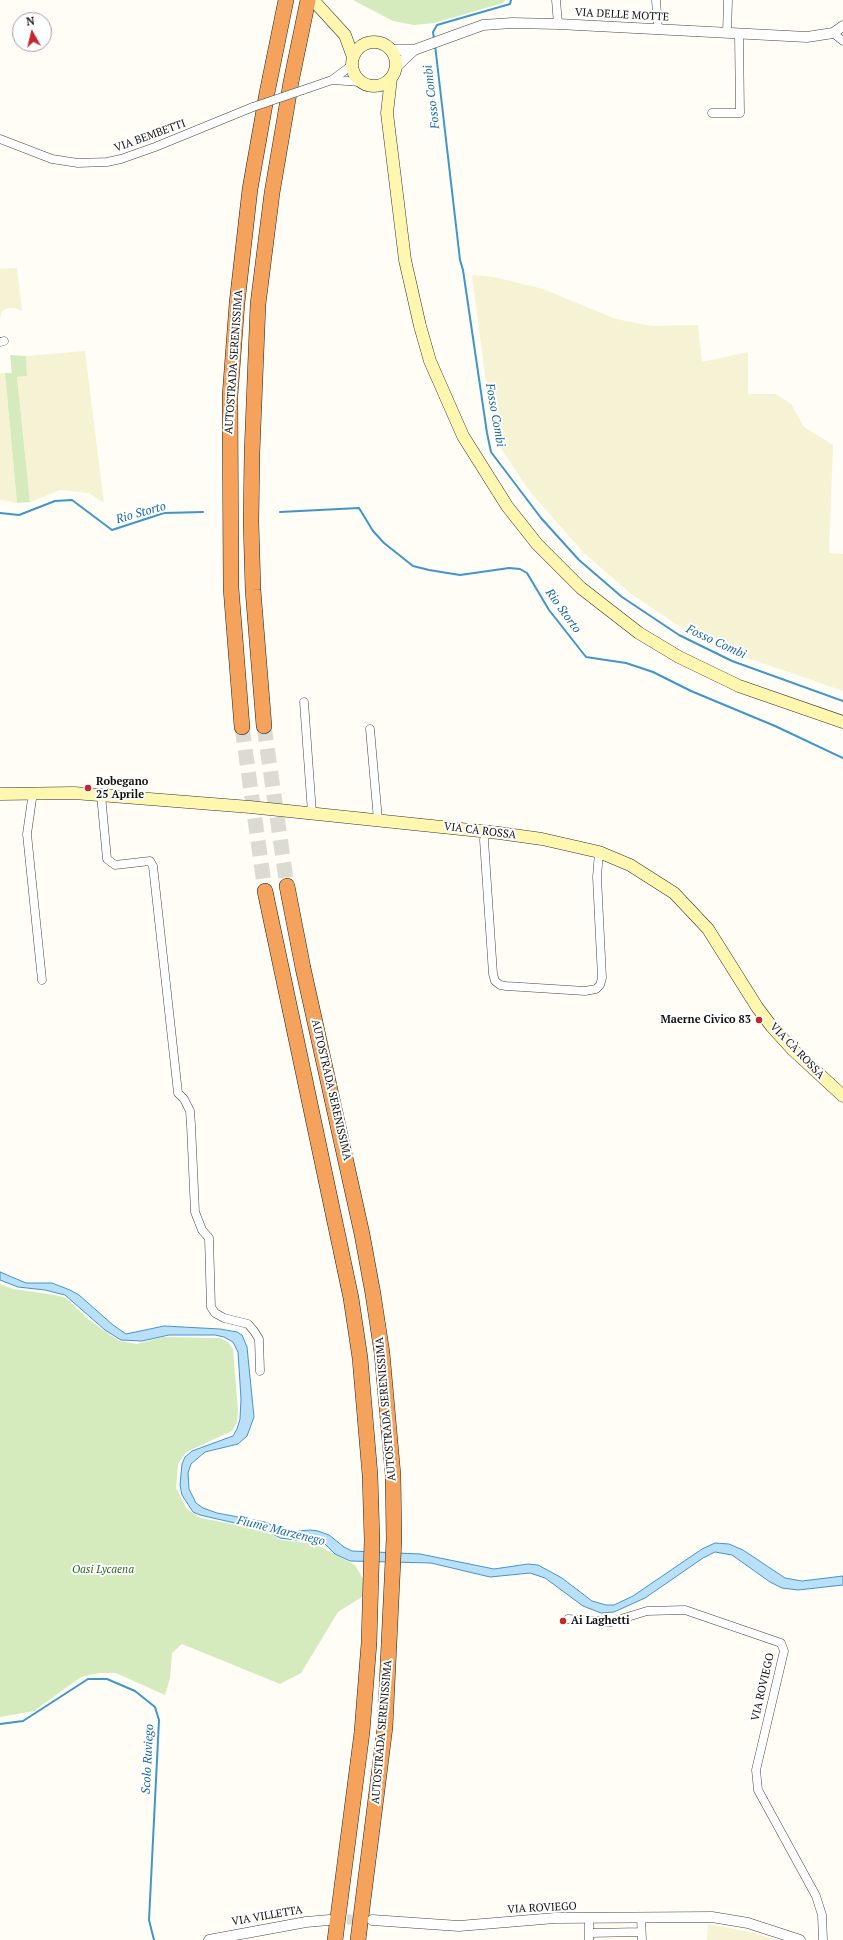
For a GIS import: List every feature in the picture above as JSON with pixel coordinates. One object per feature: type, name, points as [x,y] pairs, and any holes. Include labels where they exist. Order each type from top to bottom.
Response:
[{"type":"highway","name":"AUTOSTRADA SERENISSIMA","points":[[242,727],[230,588],[230,396],[237,303],[250,189],[266,93],[286,0]]},
{"type":"highway","name":"AUTOSTRADA SERENISSIMA","points":[[264,726],[253,590],[251,522],[252,453],[258,311],[272,193],[291,82],[308,0]]},
{"type":"highway","name":"AUTOSTRADA SERENISSIMA","points":[[287,886],[303,968],[357,1212],[373,1294],[388,1413],[393,1475],[394,1539],[385,1727],[358,1940]]},
{"type":"highway","name":"AUTOSTRADA SERENISSIMA","points":[[265,891],[351,1298],[366,1416],[370,1475],[372,1540],[369,1643],[362,1732],[335,1940]]},
{"type":"main road","points":[[313,0],[346,36],[366,43],[381,43],[392,50],[395,56],[394,73],[387,113]]},
{"type":"main road","points":[[346,36],[352,61],[352,73],[380,96],[387,113],[405,260],[430,361],[463,436],[507,506],[537,544],[581,588],[639,633],[679,657],[739,686],[843,722]]},
{"type":"main road","points":[[352,61],[357,49],[366,43]]},
{"type":"main road","points":[[364,84],[382,86],[394,73]]},
{"type":"main road","name":"VIA CÀ ROSSA","points":[[5,793],[33,792],[101,795],[206,802],[542,839],[599,852],[630,865],[656,880],[674,893],[708,930],[757,1007],[772,1027],[792,1049],[843,1096]]},
{"type":"street","points":[[556,0],[558,24]]},
{"type":"street","points":[[656,0],[658,28]]},
{"type":"street","points":[[727,33],[728,0]]},
{"type":"street","name":"VIA DELLE MOTTE","points":[[414,50],[483,25],[512,23],[658,28],[807,37],[833,33],[843,26]]},
{"type":"street","points":[[833,33],[843,41]]},
{"type":"street","points":[[712,113],[740,113],[739,34]]},
{"type":"street","points":[[392,50],[414,50]]},
{"type":"street","points":[[394,73],[414,50]]},
{"type":"street","points":[[332,80],[352,61]]},
{"type":"street","points":[[332,80],[364,84]]},
{"type":"street","name":"VIA BEMBETTI","points":[[0,139],[52,159],[78,162],[106,162],[121,159],[155,148],[253,107],[332,80]]},
{"type":"street","points":[[304,702],[312,813]]},
{"type":"street","points":[[370,729],[378,820]]},
{"type":"street","points":[[33,792],[27,834],[42,980]]},
{"type":"street","points":[[101,795],[107,859],[115,865],[150,861],[153,866],[178,1093],[184,1099],[190,1111],[192,1125],[195,1212],[202,1230],[209,1238],[210,1307],[215,1313],[224,1318],[248,1324],[254,1331],[259,1339],[260,1371]]},
{"type":"street","points":[[486,832],[484,840],[493,974],[495,981],[500,985],[584,991],[596,989],[600,985],[602,978],[597,871],[599,852]]},
{"type":"street","name":"VIA ROVIEGO","points":[[568,1619],[611,1622],[647,1611],[685,1610],[781,1643],[784,1651],[756,1770],[758,1790],[816,1896],[822,1915],[823,1940]]},
{"type":"street","points":[[589,1918],[589,1936],[642,1936],[641,1917]]},
{"type":"street","name":"VIA ROVIEGO","points":[[372,1920],[451,1925],[529,1919],[712,1917],[734,1919],[800,1940]]},
{"type":"street","name":"VIA VILLETTA","points":[[210,1940],[306,1922],[330,1920]]},
{"type":"shaded area","points":[[17,268],[22,311],[15,308],[8,308],[2,311],[0,320],[0,269]]},
{"type":"shaded area","points":[[472,275],[494,277],[543,289],[616,319],[652,326],[698,325],[702,362],[748,352],[748,394],[776,394],[791,404],[804,427],[833,445],[829,553],[843,554],[843,691],[739,655],[674,623],[630,593],[584,553],[531,493],[496,439],[491,421]]},
{"type":"shaded area","points":[[85,351],[104,503],[89,493],[60,490],[30,502],[17,377],[27,376],[26,356]]},
{"type":"shaded area","points":[[5,373],[17,503],[0,500],[0,374]]},
{"type":"shaded area","points":[[708,1924],[754,1933],[776,1940],[707,1940]]},
{"type":"green space","points":[[353,0],[505,0],[503,3],[434,23],[414,25],[393,21]]},
{"type":"green space","points":[[10,355],[26,356],[27,376],[17,377],[30,502],[17,503],[5,373],[12,373]]},
{"type":"green space","name":"Oasi Lycaena","points":[[0,1284],[13,1289],[66,1298],[89,1320],[119,1341],[137,1344],[163,1337],[220,1338],[228,1342],[233,1349],[238,1411],[237,1423],[232,1431],[186,1452],[178,1464],[176,1488],[186,1508],[200,1518],[265,1530],[280,1540],[315,1544],[355,1565],[365,1582],[365,1595],[338,1612],[301,1673],[280,1684],[182,1644],[172,1653],[170,1678],[165,1695],[116,1673],[99,1673],[81,1677],[34,1711],[0,1717]]},
{"type":"water","name":"Fiume Marzenego","points":[[0,1272],[26,1283],[52,1283],[70,1290],[79,1295],[113,1325],[126,1334],[164,1326],[220,1329],[237,1332],[242,1335],[247,1347],[254,1417],[247,1436],[238,1444],[205,1452],[191,1464],[188,1473],[189,1489],[196,1503],[203,1508],[217,1513],[265,1522],[287,1532],[310,1530],[318,1531],[329,1535],[344,1547],[352,1551],[420,1554],[494,1569],[528,1564],[538,1565],[562,1578],[592,1601],[606,1605],[614,1605],[633,1596],[702,1549],[715,1543],[729,1544],[743,1550],[785,1578],[802,1581],[843,1576],[843,1585],[798,1590],[782,1588],[770,1582],[732,1555],[715,1552],[703,1558],[645,1598],[614,1612],[601,1613],[583,1606],[545,1578],[530,1573],[490,1577],[431,1563],[350,1561],[335,1554],[325,1544],[280,1538],[265,1530],[200,1515],[193,1512],[182,1495],[180,1485],[182,1464],[185,1457],[192,1451],[233,1436],[237,1429],[240,1419],[241,1399],[238,1352],[233,1342],[224,1337],[215,1335],[169,1335],[142,1341],[121,1340],[105,1330],[65,1295],[45,1290],[18,1287],[0,1280]]},
{"type":"waterway","name":"Fosso Combi","points":[[434,39],[433,32],[437,25],[510,4],[511,0]]},
{"type":"waterway","name":"Fosso Combi","points":[[435,45],[460,260],[463,270],[491,452],[541,518],[579,560],[622,597],[679,635],[732,661],[843,701]]},
{"type":"waterway","name":"Rio Storto","points":[[0,513],[19,515],[55,501],[72,500],[112,530],[164,513],[203,512]]},
{"type":"waterway","name":"Rio Storto","points":[[280,512],[359,508],[373,531],[384,543],[413,566],[460,575],[509,568],[520,569],[527,573],[549,610],[586,657],[626,663],[653,672],[691,691],[775,726],[843,758]]},
{"type":"waterway","name":"Scolo Ruviego","points":[[0,1724],[23,1721],[88,1679],[107,1679],[135,1691],[155,1707],[159,1720],[149,1920],[154,1940]]},
{"type":"tunnel","points":[[264,726],[287,886]]},
{"type":"tunnel","points":[[242,727],[265,891]]},
{"type":"tunnel","points":[[332,1919],[366,1920]]},
{"type":"place","name":"Robegano 25 Aprile","points":[[88,788]]},
{"type":"place","name":"Maerne Civico 83","points":[[759,1020]]},
{"type":"place","name":"Ai Laghetti","points":[[563,1621]]}]
